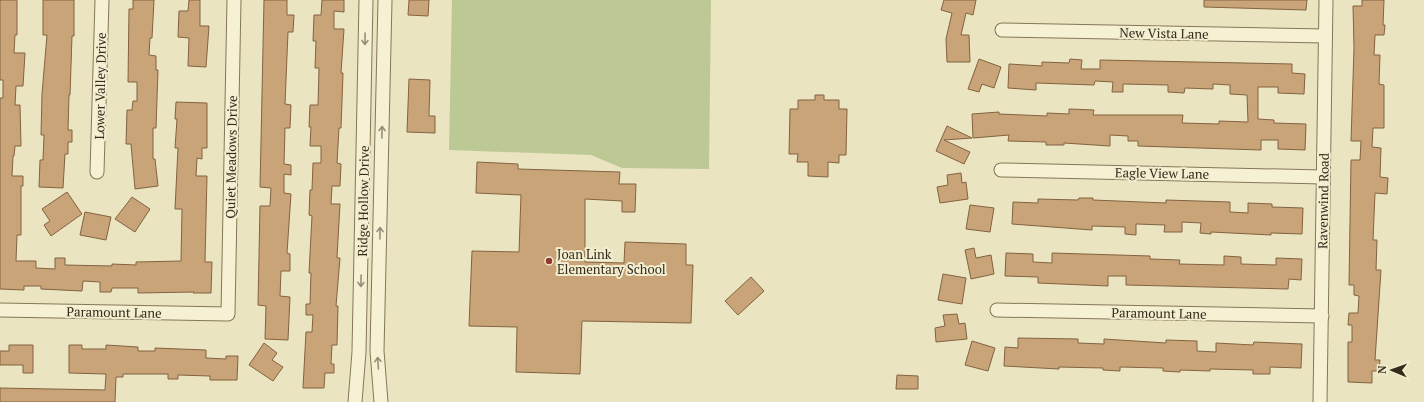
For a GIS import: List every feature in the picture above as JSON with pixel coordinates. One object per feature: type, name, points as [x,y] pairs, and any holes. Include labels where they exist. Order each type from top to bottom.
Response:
[{"type":"street","name":"Lower Valley Drive","points":[[97,172],[102,0]]},
{"type":"street","name":"Quiet Meadows Drive","points":[[228,314],[234,0]]},
{"type":"street","name":"Ridge Hollow Drive","points":[[355,402],[359,352],[366,0]]},
{"type":"street","name":"Ridge Hollow Drive","points":[[381,402],[377,351],[385,0]]},
{"type":"street","name":"Ravenwind Road","points":[[1320,402],[1326,0]]},
{"type":"street","name":"New Vista Lane","points":[[1002,30],[1325,36]]},
{"type":"street","name":"Eagle View Lane","points":[[1001,170],[1324,176]]},
{"type":"street","name":"Paramount Lane","points":[[0,310],[228,314]]},
{"type":"street","name":"Paramount Lane","points":[[997,310],[1322,316]]},
{"type":"green space","points":[[452,0],[711,0],[709,169],[622,168],[591,155],[449,150]]},
{"type":"building","points":[[0,0],[17,0],[17,35],[15,35],[14,53],[25,53],[23,86],[16,86],[15,105],[20,105],[21,146],[15,146],[12,176],[23,176],[23,186],[21,186],[21,235],[17,235],[16,261],[36,261],[36,268],[55,269],[55,258],[65,258],[65,265],[112,266],[112,264],[136,265],[136,262],[181,261],[182,209],[175,209],[178,148],[175,148],[177,119],[175,119],[176,102],[207,103],[207,148],[202,148],[202,159],[197,158],[196,176],[207,176],[205,262],[212,262],[211,293],[138,293],[138,288],[112,288],[111,292],[100,292],[100,282],[83,281],[82,291],[41,289],[41,286],[24,286],[24,290],[0,289],[0,98],[3,98],[3,80],[0,80]]},
{"type":"building","points":[[43,0],[74,0],[74,36],[72,36],[68,130],[72,130],[72,142],[68,142],[68,154],[65,154],[63,188],[39,187],[40,160],[43,160],[44,135],[41,135],[42,94],[47,35],[43,35]]},
{"type":"building","points":[[133,0],[154,0],[152,38],[150,38],[149,55],[156,56],[156,70],[158,70],[156,128],[153,128],[153,159],[155,159],[158,186],[135,189],[131,144],[126,144],[127,110],[132,110],[133,101],[137,101],[137,82],[128,82],[129,9],[133,9]]},
{"type":"building","points":[[189,0],[200,0],[200,26],[209,26],[206,67],[188,66],[189,38],[178,37],[179,11],[188,11]]},
{"type":"building","points":[[264,0],[287,0],[287,15],[294,15],[293,32],[288,32],[285,104],[291,105],[290,128],[285,128],[284,164],[291,165],[291,175],[284,174],[284,193],[291,194],[287,253],[290,254],[290,271],[281,271],[280,296],[290,297],[288,340],[265,339],[266,306],[258,305],[260,206],[270,206],[271,188],[260,187]]},
{"type":"building","points":[[322,0],[344,0],[344,12],[334,11],[334,29],[344,29],[341,73],[343,73],[341,128],[339,128],[337,163],[341,164],[340,186],[332,186],[331,204],[340,204],[337,258],[340,258],[336,306],[338,306],[337,345],[332,345],[331,364],[334,364],[334,373],[325,373],[324,388],[303,388],[306,332],[312,332],[313,315],[306,315],[306,304],[310,304],[311,273],[309,273],[312,216],[309,215],[310,190],[312,190],[313,163],[321,163],[321,146],[310,146],[311,127],[309,127],[310,105],[318,105],[319,68],[315,68],[316,41],[313,41],[314,15],[321,15]]},
{"type":"building","points":[[409,0],[429,0],[428,16],[408,15]]},
{"type":"building","points":[[944,0],[976,0],[973,15],[966,13],[961,35],[969,35],[970,62],[947,62],[946,39],[952,13],[941,10]]},
{"type":"building","points":[[1204,0],[1307,0],[1306,10],[1204,7]]},
{"type":"building","points":[[1362,0],[1384,0],[1383,25],[1385,25],[1384,35],[1375,35],[1374,55],[1380,55],[1379,84],[1384,85],[1384,128],[1373,128],[1372,147],[1381,148],[1380,177],[1388,178],[1387,194],[1375,193],[1373,240],[1377,240],[1376,270],[1381,270],[1375,360],[1380,360],[1379,371],[1372,371],[1372,383],[1348,382],[1348,342],[1352,342],[1352,325],[1348,325],[1349,313],[1358,313],[1359,296],[1354,295],[1354,285],[1349,285],[1351,160],[1360,160],[1361,141],[1351,141],[1354,48],[1353,6],[1362,6]]},
{"type":"building","points":[[979,59],[1001,67],[994,88],[982,84],[979,92],[968,89]]},
{"type":"building","points":[[1070,59],[1082,60],[1081,69],[1100,69],[1100,60],[1292,64],[1292,73],[1305,74],[1304,94],[1278,93],[1278,87],[1258,87],[1258,119],[1274,120],[1274,123],[1306,124],[1305,150],[1278,149],[1278,140],[1261,140],[1261,150],[1138,146],[1138,141],[1128,141],[1128,136],[1110,135],[1110,146],[1064,143],[1064,145],[1046,145],[1046,142],[1008,141],[1009,135],[973,138],[972,114],[999,112],[999,114],[1047,116],[1047,113],[1069,114],[1069,109],[1094,110],[1093,115],[1183,115],[1182,123],[1219,124],[1219,121],[1248,122],[1247,95],[1230,94],[1230,85],[1213,84],[1213,89],[1185,88],[1184,93],[1168,92],[1168,85],[1123,84],[1123,92],[1112,92],[1113,82],[1095,81],[1094,85],[1036,83],[1036,90],[1008,88],[1009,64],[1042,66],[1042,62],[1069,63]]},
{"type":"building","points":[[409,79],[430,80],[429,116],[435,116],[435,133],[407,132]]},
{"type":"building","points":[[815,95],[824,95],[824,100],[839,100],[839,109],[847,109],[846,155],[839,155],[839,163],[828,162],[828,177],[808,176],[808,162],[797,162],[798,154],[789,154],[790,109],[798,109],[798,100],[815,100]]},
{"type":"building","points":[[947,126],[972,138],[944,140],[970,152],[964,164],[936,151]]},
{"type":"building","points":[[477,162],[518,164],[518,169],[620,172],[619,184],[636,184],[635,212],[622,212],[622,201],[585,199],[585,262],[624,263],[625,242],[686,244],[686,265],[693,265],[691,323],[582,321],[580,374],[516,372],[517,327],[469,326],[472,251],[519,252],[521,195],[476,193]]},
{"type":"building","points":[[961,173],[962,183],[966,182],[968,199],[940,203],[937,187],[948,185],[947,175]]},
{"type":"building","points":[[67,192],[82,214],[51,236],[44,225],[50,221],[42,209]]},
{"type":"building","points":[[132,197],[150,209],[135,232],[115,219]]},
{"type":"building","points":[[1079,198],[1166,203],[1166,200],[1230,202],[1230,212],[1248,213],[1248,203],[1272,204],[1272,207],[1303,208],[1302,234],[1271,233],[1271,235],[1211,232],[1211,234],[1200,233],[1201,223],[1182,222],[1182,232],[1164,232],[1165,225],[1136,224],[1136,235],[1125,234],[1125,227],[1092,226],[1092,230],[1012,224],[1013,202],[1038,203],[1038,199],[1078,200]]},
{"type":"building","points":[[970,205],[994,208],[990,232],[966,229]]},
{"type":"building","points":[[85,212],[111,217],[106,240],[80,235]]},
{"type":"building","points":[[974,248],[976,258],[991,255],[994,274],[971,279],[965,250]]},
{"type":"building","points":[[1006,253],[1033,254],[1033,262],[1052,263],[1052,253],[1150,256],[1150,259],[1180,260],[1179,264],[1224,265],[1224,256],[1241,257],[1241,264],[1276,265],[1276,258],[1302,259],[1301,280],[1289,279],[1288,289],[1126,285],[1126,276],[1108,276],[1108,286],[1038,283],[1038,277],[1005,276]]},
{"type":"building","points":[[943,274],[966,278],[962,304],[938,300]]},
{"type":"building","points":[[751,277],[764,291],[738,315],[725,301]]},
{"type":"building","points":[[957,314],[959,324],[965,323],[967,339],[936,342],[935,328],[945,326],[943,315]]},
{"type":"building","points":[[1018,338],[1078,339],[1078,343],[1104,344],[1104,339],[1166,343],[1166,340],[1197,341],[1197,351],[1216,352],[1216,343],[1253,345],[1254,342],[1302,344],[1301,368],[1270,367],[1270,374],[1253,374],[1253,370],[1210,369],[1210,371],[1180,370],[1180,372],[1163,371],[1163,368],[1120,367],[1120,371],[1103,370],[1103,368],[1059,367],[1059,369],[1004,366],[1005,347],[1018,348]]},
{"type":"building","points":[[972,341],[995,348],[988,371],[965,365]]},
{"type":"building","points":[[264,343],[277,353],[272,360],[283,367],[273,381],[249,365]]},
{"type":"building","points":[[9,345],[33,345],[33,373],[23,373],[23,365],[0,365],[0,351],[9,351]]},
{"type":"building","points":[[69,345],[82,345],[82,349],[106,349],[106,345],[138,347],[138,351],[155,351],[155,348],[206,350],[206,358],[226,359],[226,356],[238,356],[237,380],[210,380],[210,376],[178,375],[178,379],[168,379],[168,374],[123,374],[123,377],[116,377],[115,402],[0,402],[0,388],[105,390],[106,374],[69,373]]},
{"type":"building","points":[[897,375],[918,376],[918,389],[896,389]]},
{"type":"place","name":"Joan Link Elementary School","points":[[549,261]]}]
